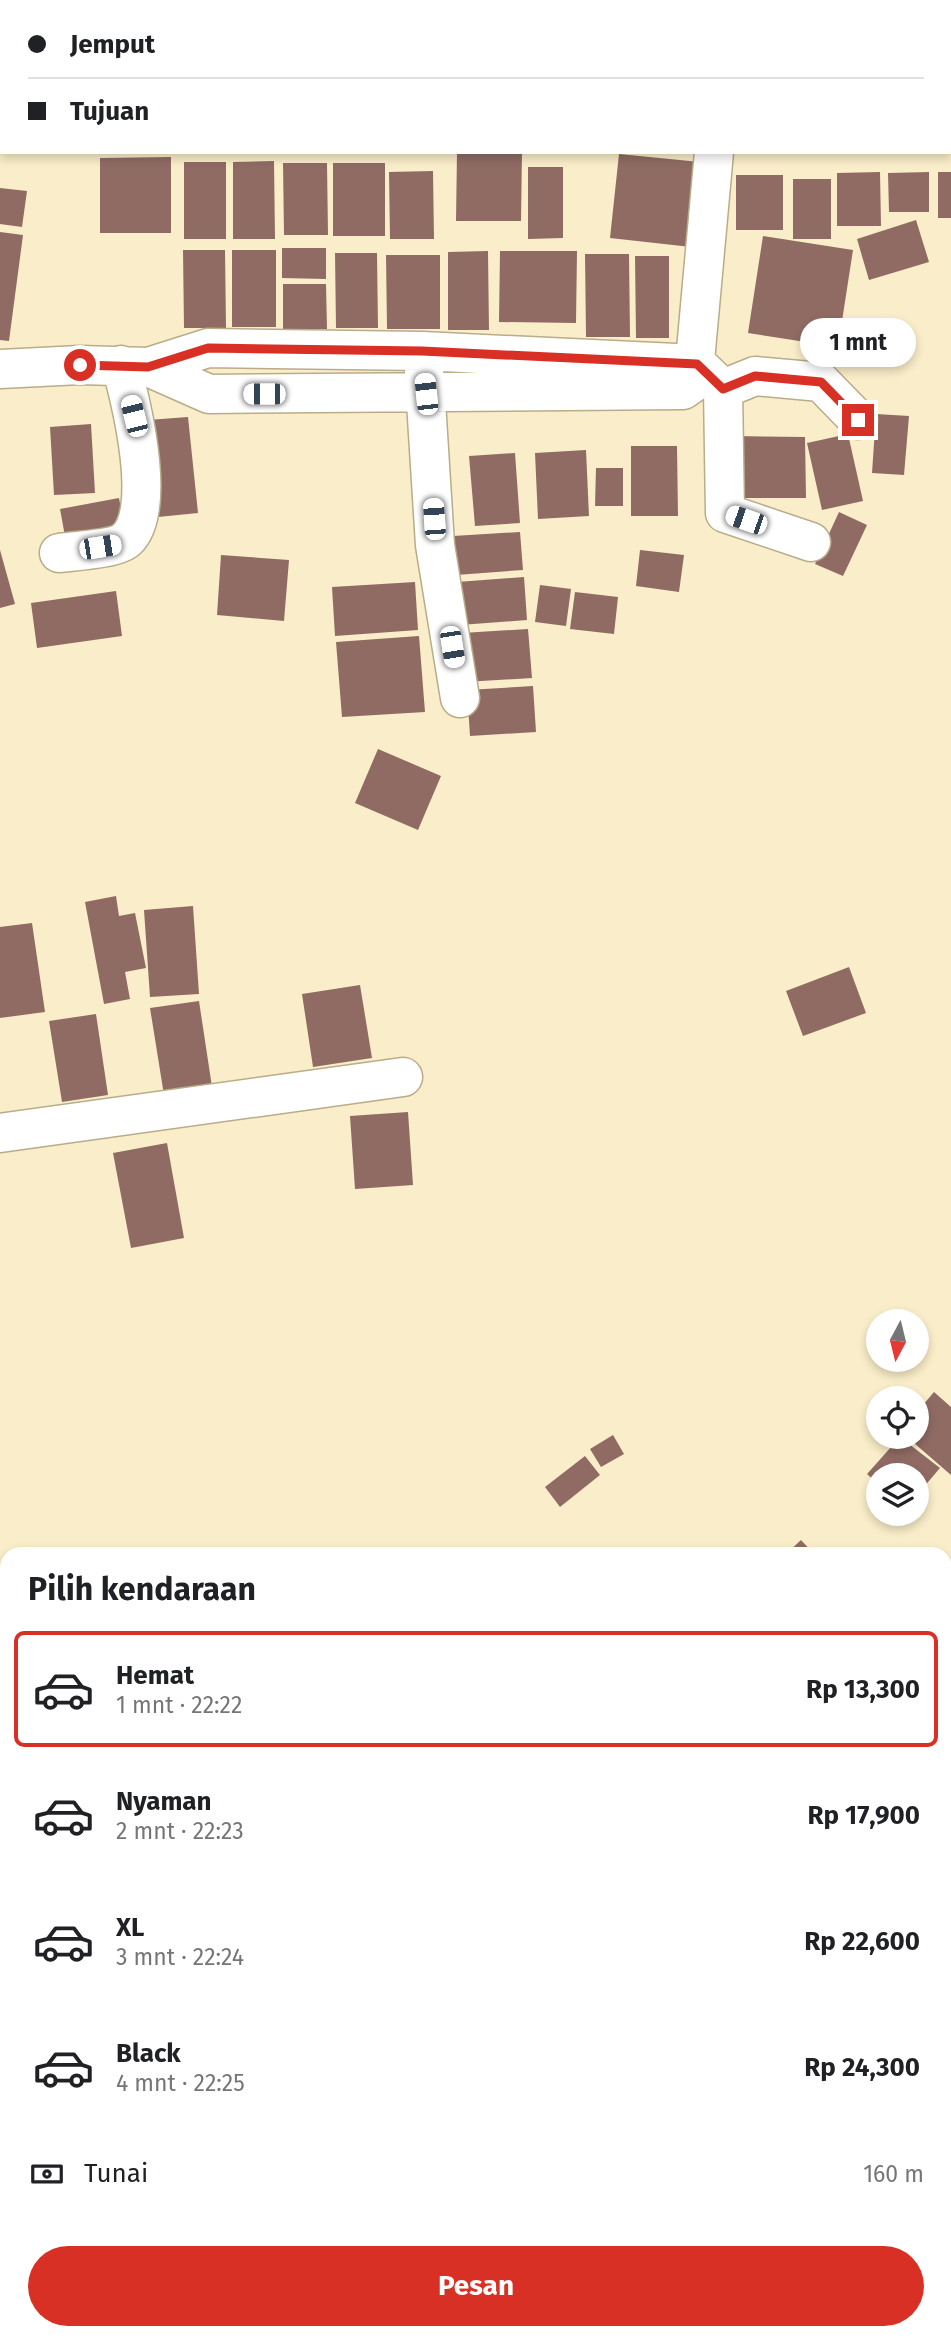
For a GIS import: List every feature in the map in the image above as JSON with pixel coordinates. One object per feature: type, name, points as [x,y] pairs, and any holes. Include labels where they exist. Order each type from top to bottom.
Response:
[{"type":"street","points":[[714,154],[700,293],[725,513],[811,542]]},
{"type":"street","points":[[0,369],[135,366],[208,348],[422,351],[710,377],[755,376],[821,382],[858,420]]},
{"type":"street","points":[[422,351],[435,545],[460,698]]},
{"type":"street","points":[[135,366],[209,394],[683,390],[710,377]]},
{"type":"street","points":[[59,554],[120,544],[135,528],[141,487],[134,416],[135,366]]},
{"type":"street","points":[[0,1133],[403,1077]]},
{"type":"building","points":[[457,154],[522,154],[521,221],[456,221]]},
{"type":"building","points":[[619,154],[700,162],[691,247],[610,238]]},
{"type":"building","points":[[171,157],[171,233],[100,233],[100,158]]},
{"type":"building","points":[[274,161],[275,239],[233,239],[233,162]]},
{"type":"building","points":[[184,162],[226,162],[226,239],[184,239]]},
{"type":"building","points":[[283,163],[327,163],[328,235],[284,235]]},
{"type":"building","points":[[333,163],[385,163],[385,236],[333,236]]},
{"type":"building","points":[[528,167],[563,167],[563,238],[528,239]]},
{"type":"building","points":[[433,171],[434,239],[390,239],[389,172]]},
{"type":"building","points":[[880,172],[881,226],[837,226],[837,173]]},
{"type":"building","points":[[929,172],[929,212],[889,212],[888,173]]},
{"type":"building","points":[[938,172],[951,172],[951,218],[938,218]]},
{"type":"building","points":[[736,175],[783,175],[783,230],[736,230]]},
{"type":"building","points":[[793,179],[831,179],[831,239],[793,239]]},
{"type":"building","points":[[0,188],[27,191],[22,227],[0,224]]},
{"type":"building","points":[[916,220],[929,262],[869,280],[857,239]]},
{"type":"building","points":[[0,232],[23,235],[9,341],[0,340]]},
{"type":"building","points":[[763,236],[853,250],[838,347],[748,333]]},
{"type":"building","points":[[282,248],[326,248],[326,279],[282,278]]},
{"type":"building","points":[[183,250],[225,250],[226,328],[184,328]]},
{"type":"building","points":[[232,250],[276,250],[276,327],[232,327]]},
{"type":"building","points":[[488,251],[489,330],[448,330],[448,252]]},
{"type":"building","points":[[500,251],[577,251],[576,323],[499,322]]},
{"type":"building","points":[[335,253],[377,253],[378,328],[336,328]]},
{"type":"building","points":[[585,254],[629,254],[630,337],[586,337]]},
{"type":"building","points":[[386,255],[440,255],[440,329],[387,329]]},
{"type":"building","points":[[635,256],[669,256],[669,338],[636,338]]},
{"type":"building","points":[[283,284],[326,284],[327,329],[283,329]]},
{"type":"building","points":[[876,414],[909,416],[904,475],[872,473]]},
{"type":"building","points":[[188,417],[198,513],[158,517],[148,420]]},
{"type":"building","points":[[91,424],[95,493],[54,495],[50,427]]},
{"type":"building","points":[[848,434],[863,501],[822,510],[807,443]]},
{"type":"building","points":[[733,436],[805,437],[806,498],[733,498]]},
{"type":"building","points":[[631,446],[677,446],[678,516],[631,516]]},
{"type":"building","points":[[586,450],[589,516],[538,519],[535,453]]},
{"type":"building","points":[[515,453],[520,523],[475,526],[469,456]]},
{"type":"building","points":[[596,468],[623,468],[623,506],[595,506]]},
{"type":"building","points":[[119,498],[126,536],[67,547],[60,509]]},
{"type":"building","points":[[839,512],[867,525],[843,576],[815,564]]},
{"type":"building","points":[[520,532],[523,570],[456,575],[453,536]]},
{"type":"building","points":[[0,550],[15,604],[0,608]]},
{"type":"building","points":[[640,550],[684,555],[679,592],[636,586]]},
{"type":"building","points":[[221,555],[289,560],[284,621],[217,615]]},
{"type":"building","points":[[524,577],[527,620],[460,625],[457,582]]},
{"type":"building","points":[[415,582],[418,630],[335,636],[332,587]]},
{"type":"building","points":[[540,585],[571,589],[566,626],[535,622]]},
{"type":"building","points":[[116,591],[122,636],[37,648],[31,603]]},
{"type":"building","points":[[575,592],[618,597],[614,634],[570,629]]},
{"type":"building","points":[[528,629],[532,678],[465,682],[462,633]]},
{"type":"building","points":[[419,636],[425,712],[342,717],[336,642]]},
{"type":"building","points":[[533,686],[536,732],[470,736],[467,690]]},
{"type":"building","points":[[378,749],[441,776],[418,830],[355,803]]},
{"type":"building","points":[[116,896],[119,916],[135,913],[146,968],[125,972],[130,999],[104,1004],[85,902]]},
{"type":"building","points":[[193,906],[199,994],[150,997],[144,910]]},
{"type":"building","points":[[32,923],[45,1012],[0,1018],[0,927]]},
{"type":"building","points":[[849,967],[866,1013],[803,1036],[786,991]]},
{"type":"building","points":[[360,985],[372,1058],[313,1067],[302,994]]},
{"type":"building","points":[[199,1001],[212,1087],[164,1095],[150,1008]]},
{"type":"building","points":[[96,1014],[108,1095],[62,1102],[49,1021]]},
{"type":"building","points":[[408,1112],[413,1185],[355,1189],[350,1116]]},
{"type":"building","points":[[167,1143],[184,1238],[131,1248],[113,1153]]},
{"type":"building","points":[[934,1392],[951,1407],[951,1475],[921,1449],[929,1449],[929,1398]]},
{"type":"building","points":[[613,1435],[624,1454],[601,1467],[590,1449]]},
{"type":"building","points":[[889,1449],[915,1449],[940,1468],[929,1481],[929,1463],[877,1463]]},
{"type":"building","points":[[585,1456],[600,1475],[560,1507],[545,1487]]},
{"type":"building","points":[[801,1540],[808,1547],[794,1547]]},
{"type":"route","points":[[80,365],[148,367],[208,348],[422,351],[697,364],[723,389],[755,376],[821,382],[858,420]]}]
